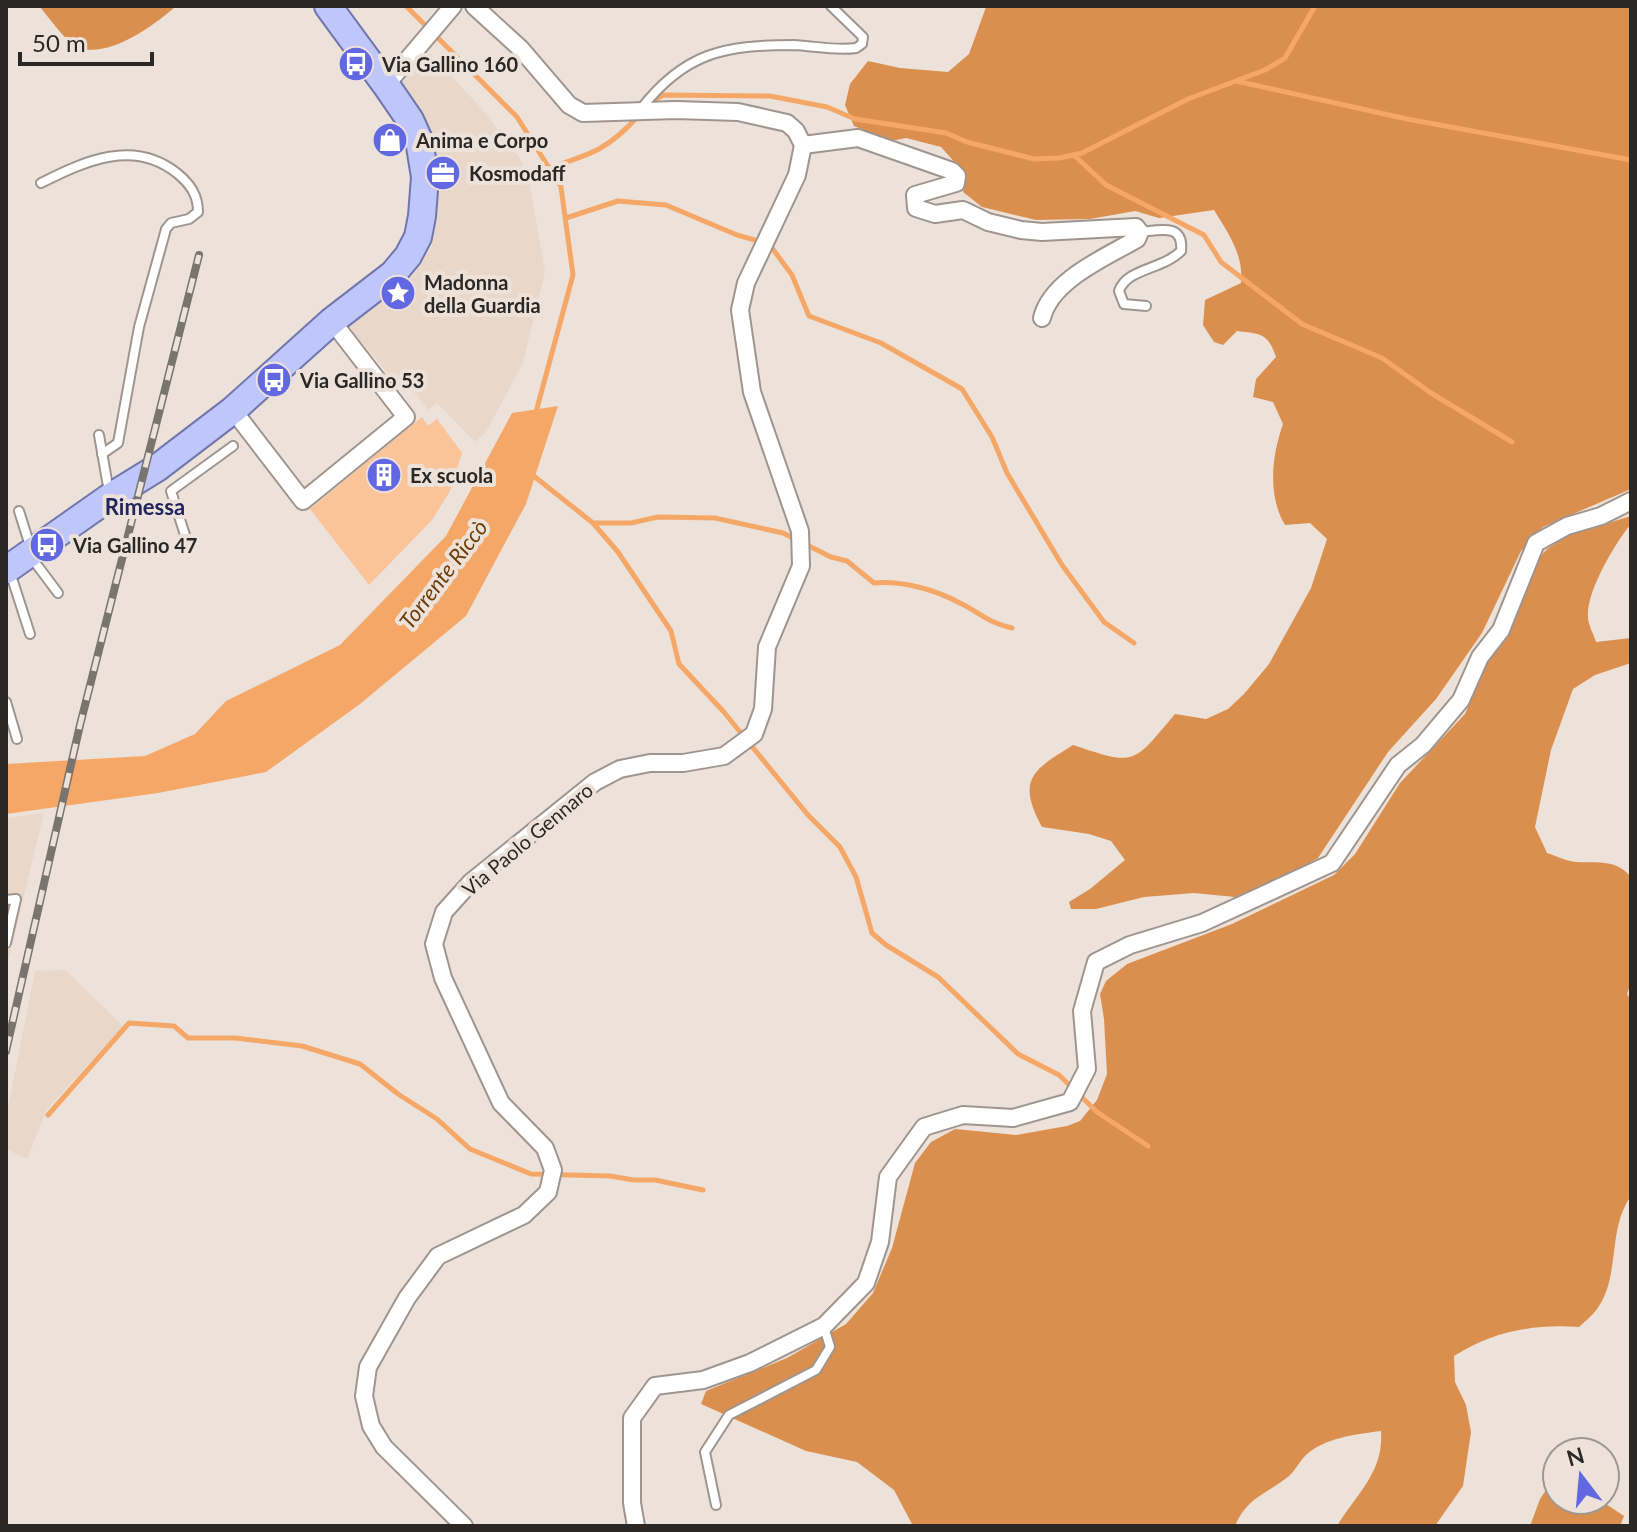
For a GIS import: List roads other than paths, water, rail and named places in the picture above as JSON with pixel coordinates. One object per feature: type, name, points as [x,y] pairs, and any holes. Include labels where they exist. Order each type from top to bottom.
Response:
[{"type":"main road","points":[[18,560],[110,497],[157,468],[194,451],[233,410],[332,321],[393,274],[408,256],[418,237],[424,194],[419,140],[410,120],[328,6]]},
{"type":"street","points":[[386,85],[453,6]]},
{"type":"street","points":[[474,6],[521,49],[569,105],[583,113],[738,112],[787,123],[796,131],[803,145],[858,138],[952,171],[957,176],[956,183],[915,195],[916,208],[928,214],[963,210],[988,222],[1042,232],[1136,227],[1140,232],[1137,239],[1063,283],[1042,318]]},
{"type":"street","name":"Via Paolo Gennaro","points":[[464,1526],[384,1447],[371,1426],[364,1396],[368,1367],[407,1298],[438,1256],[524,1215],[548,1192],[553,1170],[545,1148],[501,1103],[443,978],[434,944],[444,912],[471,882],[595,782],[620,769],[724,756],[754,734],[763,709],[767,647],[801,566],[800,531],[752,392],[740,310],[746,283],[797,175],[803,145]]},
{"type":"street","points":[[233,410],[303,501],[406,417],[332,321]]},
{"type":"street","points":[[636,1526],[632,1503],[632,1418],[655,1386],[715,1376],[750,1363],[824,1326],[866,1283],[880,1242],[888,1177],[924,1127],[963,1115],[1013,1118],[1070,1102],[1087,1069],[1082,1011],[1096,962],[1130,945],[1202,923],[1332,863],[1398,765],[1423,745],[1461,700],[1480,657],[1501,630],[1536,543],[1567,526],[1601,516],[1631,501]]},
{"type":"lane","points":[[640,111],[663,83],[712,52],[792,45],[856,48],[862,44],[863,37],[831,6]]},
{"type":"lane","points":[[41,183],[83,162],[121,155],[153,158],[190,185],[198,201],[198,212],[189,219],[171,223],[166,229],[139,327],[118,443],[102,454]]},
{"type":"lane","points":[[1140,232],[1176,232],[1182,244],[1181,251],[1171,261],[1138,273],[1121,285],[1119,291],[1124,304],[1146,306]]},
{"type":"lane","points":[[99,435],[110,497]]},
{"type":"lane","points":[[185,535],[171,491],[233,446]]},
{"type":"lane","points":[[194,451],[205,466]]},
{"type":"lane","points":[[19,511],[18,560],[30,634]]},
{"type":"lane","points":[[18,560],[58,593]]},
{"type":"lane","points":[[6,702],[17,739]]},
{"type":"lane","points":[[6,900],[16,899],[6,943]]},
{"type":"lane","points":[[716,1505],[705,1452],[729,1415],[816,1370],[830,1347],[824,1326]]},
{"type":"water","points":[[558,406],[526,504],[466,616],[360,704],[266,772],[158,793],[6,814],[6,764],[145,756],[195,734],[226,701],[340,645],[446,536],[512,413]]},
{"type":"waterway","name":"Torrente Riccò","points":[[406,6],[517,117],[561,187],[573,275],[536,412]]},
{"type":"waterway","points":[[651,102],[663,95],[770,96],[827,107],[855,119],[946,133],[967,142],[1034,159],[1060,158],[1082,153],[1188,99],[1265,70],[1285,58],[1315,6]]},
{"type":"waterway","points":[[1236,81],[1407,119],[1631,160]]},
{"type":"waterway","points":[[549,168],[599,149],[618,136],[639,115]]},
{"type":"waterway","points":[[1074,155],[1106,185],[1204,235],[1221,262],[1302,324],[1382,358],[1431,393],[1512,442]]},
{"type":"waterway","points":[[566,218],[618,201],[666,205],[737,235],[769,244],[792,275],[809,316],[881,343],[962,389],[1062,565],[1104,622],[1134,643]]},
{"type":"waterway","points":[[530,473],[593,523],[618,552],[671,631],[679,664],[723,711],[808,815],[840,847],[856,877],[872,933],[938,977],[1018,1054],[1059,1075],[1097,1112],[1148,1146]]},
{"type":"waterway","points":[[593,523],[631,523],[658,517],[715,518],[783,533],[831,557],[847,561],[874,583],[895,583],[929,590],[1012,628]]},
{"type":"waterway","points":[[48,1115],[129,1023],[174,1026],[188,1038],[235,1038],[302,1046],[360,1064],[437,1119],[470,1149],[531,1174],[655,1180],[703,1190]]},
{"type":"railway","points":[[6,1051],[80,725],[199,255]]},
{"type":"place","name":"Via Gallino 160","points":[[356,64]]},
{"type":"place","name":"Anima e Corpo","points":[[390,140]]},
{"type":"place","name":"Kosmodaff","points":[[443,173]]},
{"type":"place","name":"Madonna della Guardia","points":[[398,293]]},
{"type":"place","name":"Via Gallino 53","points":[[274,380]]},
{"type":"place","name":"Ex scuola","points":[[384,475]]},
{"type":"place","name":"Via Gallino 47","points":[[47,545]]},
{"type":"district","name":"Rimessa","points":[[145,506]]}]
